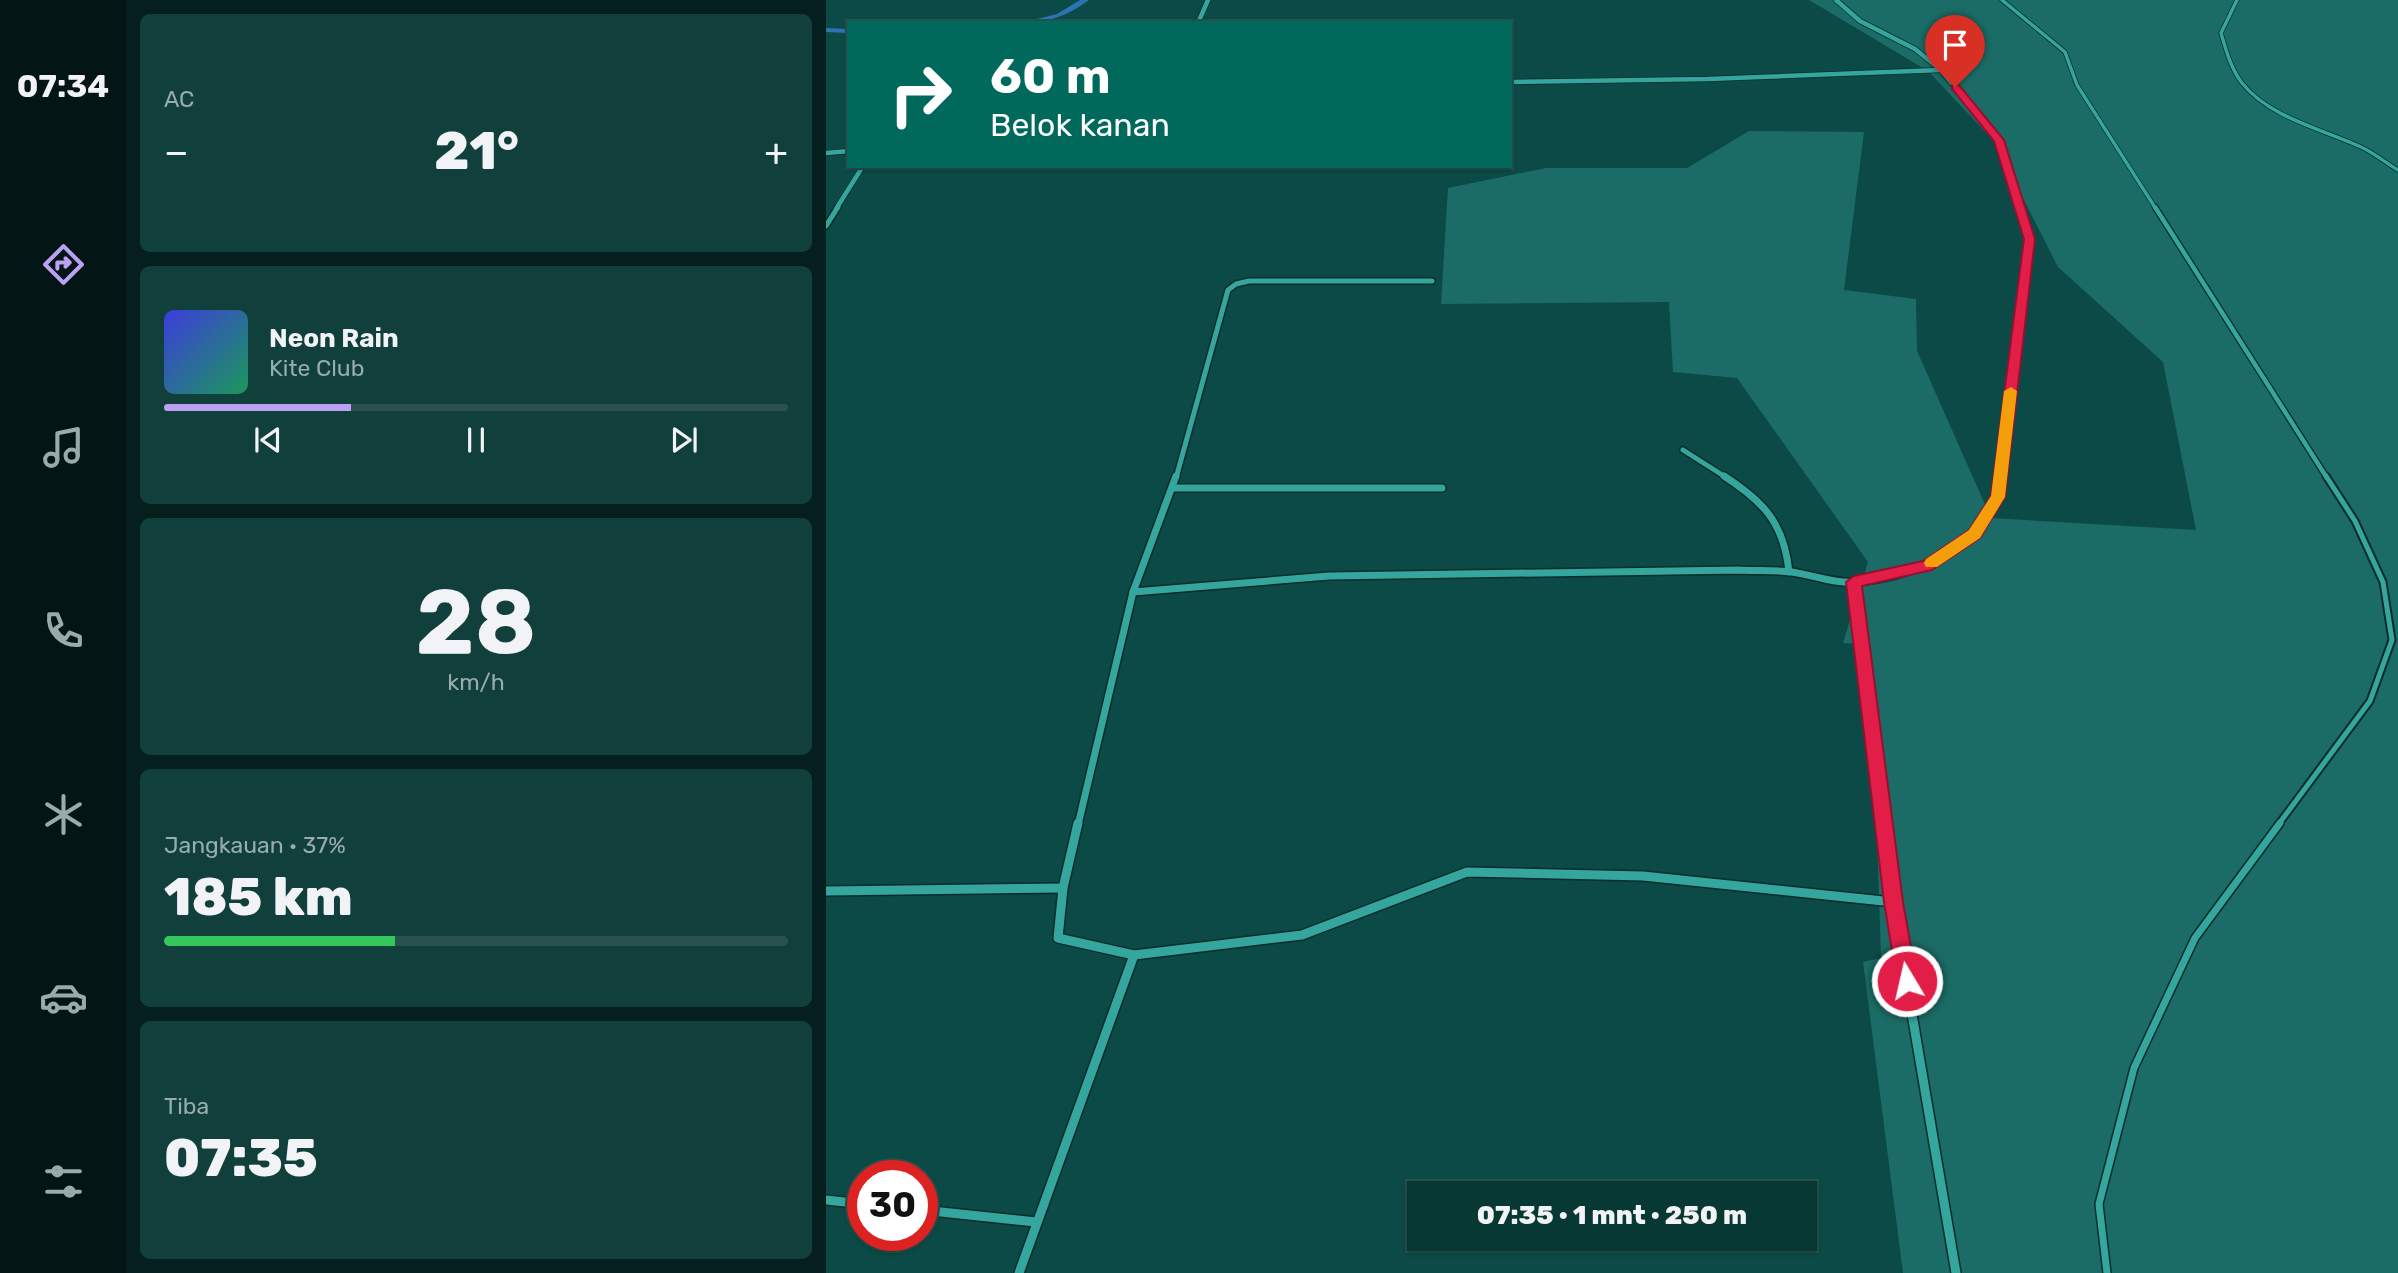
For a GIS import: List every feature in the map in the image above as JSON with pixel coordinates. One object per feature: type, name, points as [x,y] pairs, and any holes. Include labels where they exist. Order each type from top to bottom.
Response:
[{"type":"street","points":[[1199,21],[1208,0]]},
{"type":"street","points":[[1133,592],[1329,576],[1788,572],[1854,582],[1927,566],[1975,534],[1998,497],[2030,239],[1998,140],[1941,69],[1915,49],[1860,21],[1836,0]]},
{"type":"street","points":[[1512,82],[1708,79],[1941,69]]},
{"type":"street","points":[[826,153],[847,151]]},
{"type":"street","points":[[826,226],[862,168]]},
{"type":"street","points":[[1432,281],[1249,281],[1236,284],[1228,290],[1173,488],[1133,592],[1063,888],[1058,937],[1134,955],[1302,935],[1467,872],[1643,876],[1893,902]]},
{"type":"street","points":[[1683,450],[1762,503],[1777,521],[1789,555],[1788,572]]},
{"type":"street","points":[[1173,488],[1442,488]]},
{"type":"street","points":[[1854,582],[1893,902],[1956,1273]]},
{"type":"street","points":[[826,891],[1063,888]]},
{"type":"street","points":[[1018,1273],[1134,955]]},
{"type":"street","points":[[826,1200],[847,1202]]},
{"type":"street","points":[[938,1212],[1036,1222]]},
{"type":"lane","points":[[2002,0],[2065,52],[2077,85],[2355,521],[2383,582],[2392,640],[2370,701],[2195,938],[2134,1068],[2099,1204],[2107,1273]]},
{"type":"lane","points":[[2237,0],[2221,33],[2231,64],[2244,85],[2258,98],[2313,127],[2359,146],[2398,170]]},
{"type":"shaded area","points":[[1809,0],[2398,0],[2398,1273],[1903,1273],[1863,962],[1881,958],[1871,645],[1843,643],[1868,562],[1737,378],[1673,372],[1669,302],[1441,304],[1448,188],[1546,168],[1687,168],[1749,131],[1864,132],[1844,290],[1916,299],[1917,351],[1991,518],[2196,530],[2163,362],[2058,267],[1994,141],[1928,71]]},
{"type":"waterway","points":[[1035,21],[1059,16],[1085,0]]},
{"type":"waterway","points":[[826,30],[847,31]]},
{"type":"slow traffic","points":[[1932,563],[1975,534],[1998,497],[2011,391]]},
{"type":"route","points":[[1907,981],[1893,902],[1854,582],[1927,566],[1975,534],[1998,497],[2030,239],[1998,140],[1955,87]]}]
